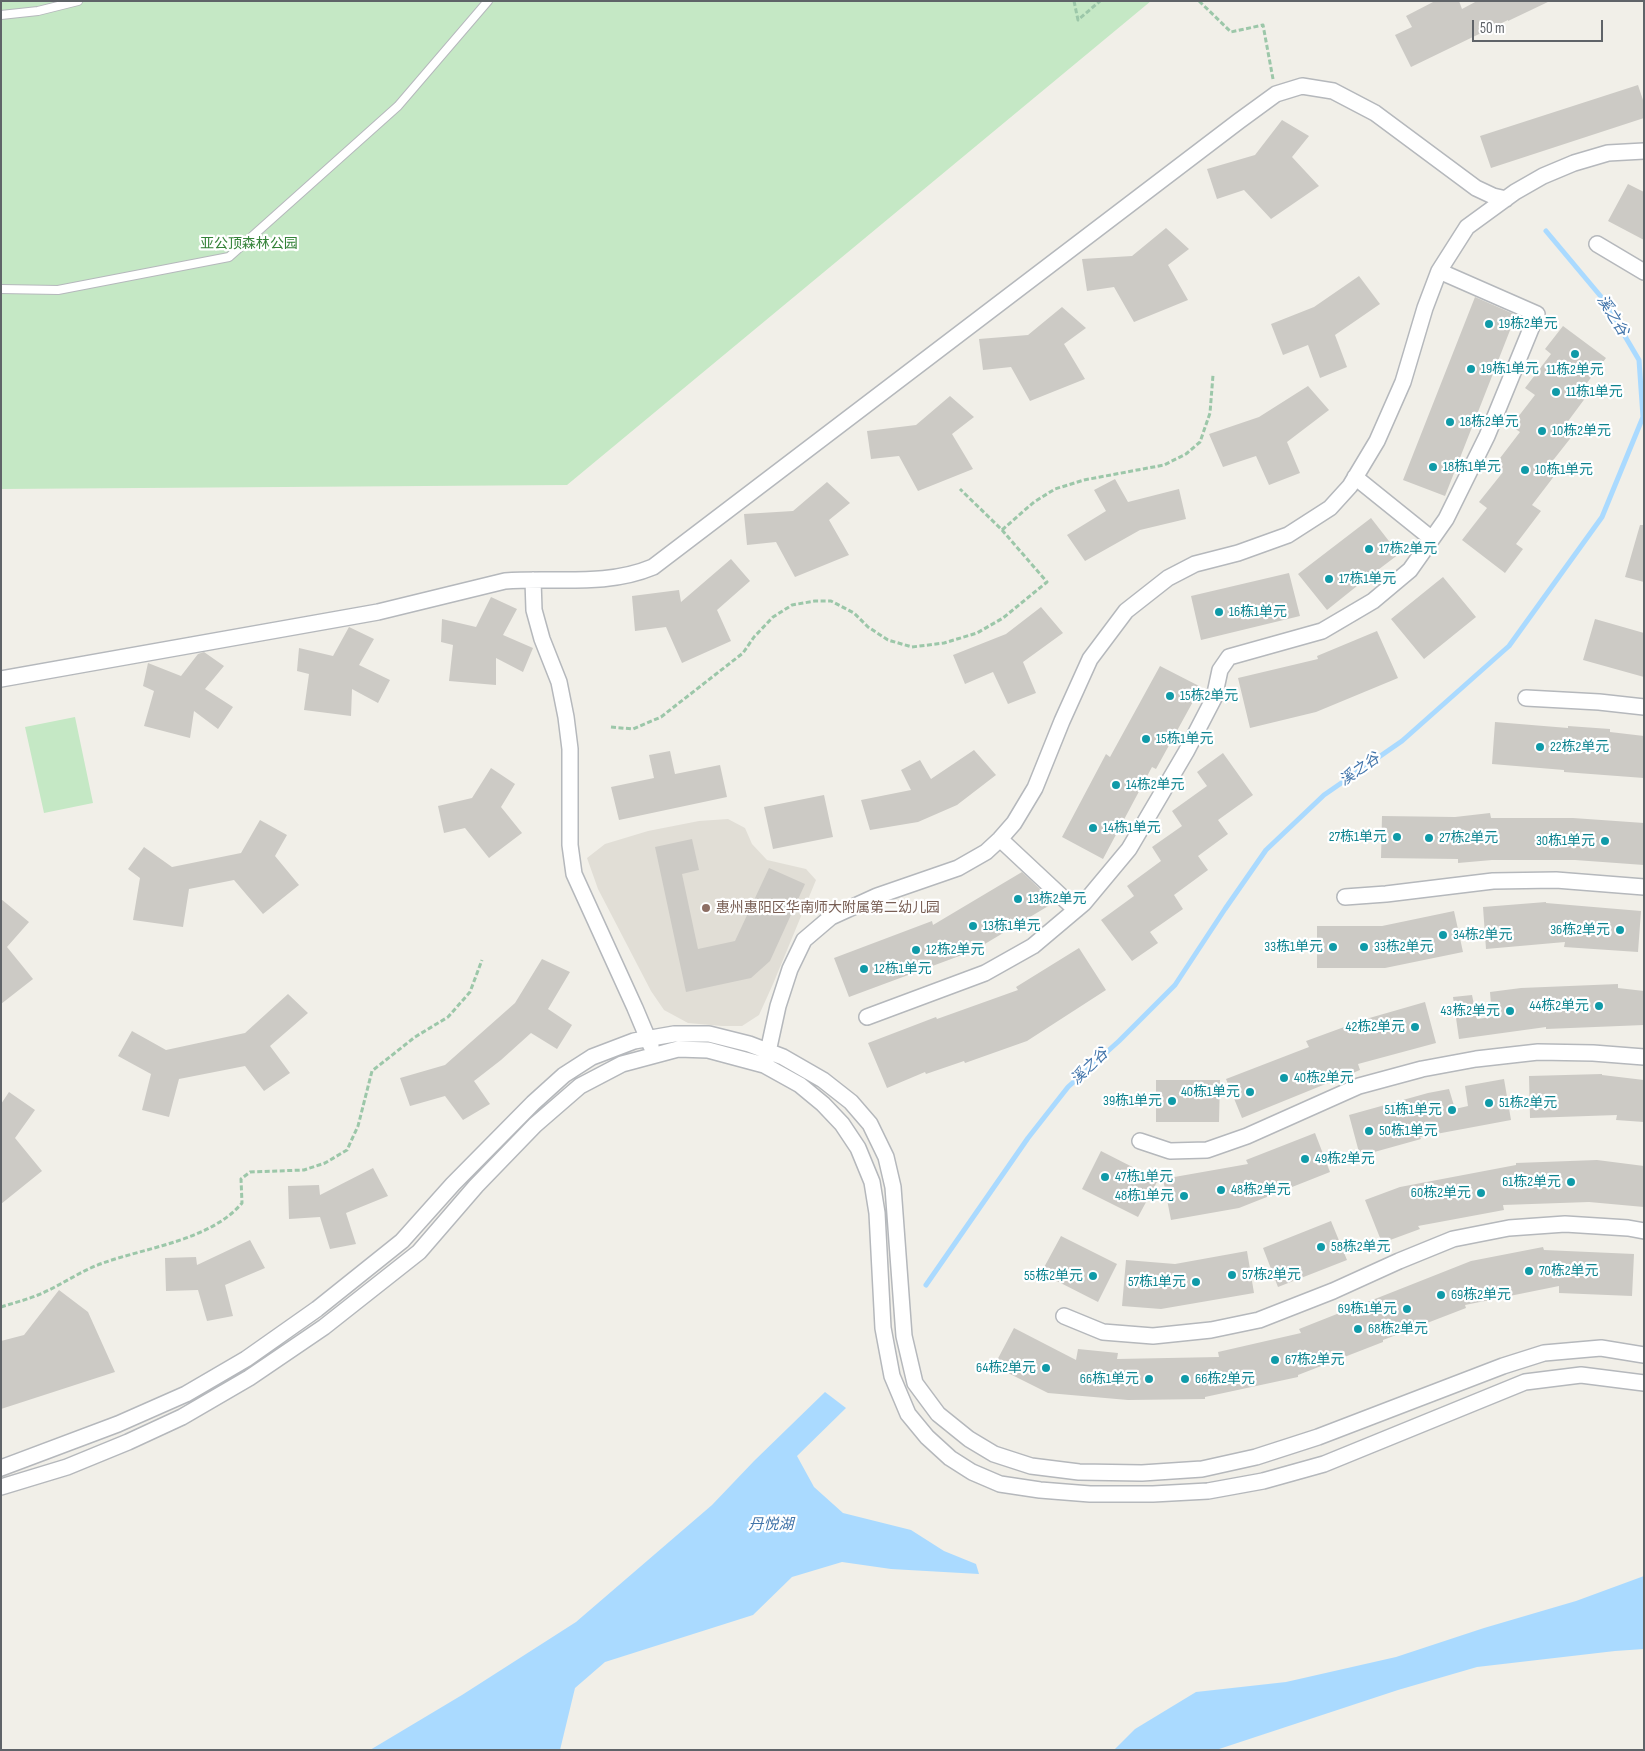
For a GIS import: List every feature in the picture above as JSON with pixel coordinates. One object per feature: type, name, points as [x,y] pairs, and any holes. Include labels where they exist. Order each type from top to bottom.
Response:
[{"type":"street","points":[[1,679],[378,612],[505,581],[564,581],[638,574],[653,567],[991,308],[1276,94],[1302,86],[1333,91],[1374,114],[1476,188],[1493,196],[1506,199]]},
{"type":"street","points":[[766,1058],[778,1006],[790,969],[804,940],[831,917],[877,896],[958,868],[986,852],[1014,823],[1035,788],[1090,659],[1126,611],[1168,578],[1195,564],[1238,553],[1288,535],[1330,508],[1350,486],[1377,441],[1403,382],[1425,308],[1440,271],[1467,227],[1506,199],[1543,176],[1574,163],[1608,154],[1644,151]]},
{"type":"street","points":[[1597,244],[1644,272]]},
{"type":"street","points":[[867,1017],[985,973],[1033,946],[1076,910],[1129,849],[1186,752],[1214,698],[1220,670],[1229,657],[1322,631],[1373,601],[1410,570],[1446,519],[1487,436],[1536,314],[1440,271]]},
{"type":"street","points":[[1355,478],[1432,539]]},
{"type":"street","points":[[533,580],[534,610],[542,639],[559,682],[566,717],[570,749],[570,845],[574,874],[635,1008],[654,1055]]},
{"type":"street","points":[[1526,698],[1599,702],[1644,708]]},
{"type":"street","points":[[1000,839],[1076,910]]},
{"type":"street","points":[[1345,897],[1396,893],[1493,881],[1556,880],[1644,887]]},
{"type":"street","points":[[1,1468],[118,1424],[186,1394],[246,1359],[317,1309],[402,1241],[453,1184],[533,1103],[564,1075],[592,1057],[634,1041],[674,1034],[708,1034],[749,1044],[800,1085],[842,1124],[858,1148],[872,1182],[877,1213],[883,1328],[892,1376],[908,1414],[926,1437],[950,1458],[972,1472],[1000,1484],[1040,1490],[1090,1494],[1153,1494],[1208,1491],[1263,1481],[1324,1464],[1524,1382],[1581,1375],[1644,1383]]},
{"type":"street","points":[[1,1488],[67,1467],[128,1442],[182,1417],[256,1373],[324,1327],[418,1252],[476,1186],[535,1126],[580,1086],[622,1064],[678,1049],[708,1050],[766,1058],[783,1057],[823,1080],[851,1102],[870,1124],[886,1157],[893,1187],[904,1336],[915,1383],[938,1414],[969,1439],[994,1454],[1032,1466],[1079,1472],[1142,1473],[1202,1469],[1256,1457],[1318,1437],[1503,1366],[1544,1353],[1601,1348],[1644,1355]]},
{"type":"street","points":[[1140,1141],[1170,1151],[1207,1150],[1247,1136],[1359,1086],[1422,1069],[1476,1059],[1538,1052],[1593,1053],[1644,1057]]},
{"type":"street","points":[[1064,1316],[1103,1332],[1152,1336],[1211,1330],[1259,1320],[1332,1292],[1399,1261],[1453,1239],[1509,1228],[1565,1224],[1628,1228],[1644,1231]]},
{"type":"lane","points":[[1,15],[38,12],[78,1]]},
{"type":"lane","points":[[1,289],[58,290],[228,257],[398,106],[488,1]]},
{"type":"path","points":[[1074,1],[1078,20],[1100,1]]},
{"type":"path","points":[[1199,1],[1231,32],[1263,25],[1276,94]]},
{"type":"path","points":[[1002,530],[1034,502],[1055,489],[1092,479],[1164,465],[1186,454],[1200,442],[1210,414],[1213,375]]},
{"type":"path","points":[[611,727],[633,729],[661,717],[742,653],[773,617],[792,605],[815,601],[830,601],[854,613],[888,640],[912,647],[944,643],[977,633],[1003,618],[1047,582],[1002,530],[960,489]]},
{"type":"path","points":[[1,1307],[38,1295],[102,1264],[210,1229],[233,1214],[242,1203],[241,1179],[250,1172],[304,1170],[326,1163],[347,1150],[358,1126],[372,1070],[415,1037],[448,1017],[470,992],[482,960]]},
{"type":"shaded area","name":"惠州惠阳区华南师大附属第二幼儿园","points":[[728,819],[745,828],[752,844],[767,860],[806,869],[816,880],[759,1015],[742,1026],[688,1023],[664,1010],[651,991],[598,889],[587,858],[605,844],[648,831],[699,821]]},
{"type":"green space","name":"亚公顶森林公园","points":[[1,1],[1151,1],[567,485],[1,489]]},
{"type":"green space","points":[[75,717],[93,803],[44,813],[25,727]]},
{"type":"water","name":"丹悦湖","points":[[825,1392],[846,1408],[797,1456],[814,1487],[843,1513],[911,1530],[944,1551],[976,1564],[979,1574],[891,1569],[842,1562],[792,1577],[753,1615],[605,1662],[575,1688],[560,1750],[370,1750],[462,1695],[576,1622],[712,1505]]},
{"type":"water","points":[[1644,1576],[1644,1649],[1477,1667],[1398,1690],[1216,1750],[1114,1750],[1135,1729],[1196,1692],[1286,1682],[1396,1657],[1484,1628],[1576,1601]]},
{"type":"building","points":[[1435,1],[1459,1],[1462,9],[1477,1],[1550,1],[1411,67],[1395,35],[1412,27],[1406,16]]},
{"type":"building","points":[[1638,85],[1644,103],[1644,118],[1491,168],[1480,136]]},
{"type":"building","points":[[1282,120],[1309,136],[1292,157],[1319,186],[1271,219],[1244,190],[1217,199],[1207,169],[1255,155]]},
{"type":"building","points":[[1628,184],[1644,192],[1644,240],[1608,221]]},
{"type":"building","points":[[1166,228],[1189,249],[1168,265],[1188,300],[1134,322],[1114,287],[1087,291],[1082,259],[1132,256]]},
{"type":"building","points":[[1359,276],[1380,304],[1335,335],[1347,367],[1320,378],[1308,345],[1283,355],[1271,324],[1314,307]]},
{"type":"building","points":[[1475,297],[1516,315],[1445,496],[1403,480]]},
{"type":"building","points":[[1062,307],[1086,328],[1064,344],[1085,379],[1030,401],[1011,367],[983,370],[979,339],[1028,335]]},
{"type":"building","points":[[1563,326],[1606,358],[1580,392],[1586,397],[1563,428],[1573,435],[1547,468],[1555,475],[1532,505],[1541,511],[1516,544],[1523,549],[1505,573],[1462,540],[1487,508],[1479,502],[1503,472],[1494,466],[1520,432],[1511,426],[1535,395],[1525,388],[1551,354],[1545,349]]},
{"type":"building","points":[[1308,386],[1329,410],[1287,442],[1300,473],[1269,485],[1256,456],[1223,467],[1209,434],[1259,417]]},
{"type":"building","points":[[950,396],[974,417],[952,434],[973,469],[918,491],[899,456],[871,459],[867,431],[916,425]]},
{"type":"building","points":[[1115,479],[1128,502],[1179,489],[1186,519],[1140,530],[1085,561],[1067,535],[1106,511],[1094,490]]},
{"type":"building","points":[[827,482],[850,503],[829,520],[849,555],[795,577],[776,542],[747,545],[744,514],[793,511]]},
{"type":"building","points":[[1371,518],[1399,554],[1362,582],[1353,571],[1350,572],[1357,586],[1327,610],[1298,574]]},
{"type":"building","points":[[1640,525],[1644,525],[1644,582],[1625,577]]},
{"type":"building","points":[[731,559],[750,581],[717,610],[731,641],[682,663],[666,627],[635,631],[632,596],[679,590],[681,602]]},
{"type":"building","points":[[1289,573],[1300,616],[1201,640],[1191,596]]},
{"type":"building","points":[[1443,577],[1476,617],[1424,659],[1391,619]]},
{"type":"building","points":[[491,597],[517,609],[503,635],[533,648],[523,672],[496,658],[496,685],[449,681],[453,645],[441,642],[442,619],[476,627]]},
{"type":"building","points":[[1041,607],[1063,633],[1023,662],[1036,693],[1008,704],[993,672],[965,684],[953,655],[1006,634]]},
{"type":"building","points":[[1595,619],[1644,633],[1644,677],[1583,660]]},
{"type":"building","points":[[349,627],[374,639],[359,665],[390,680],[378,703],[352,689],[351,716],[304,710],[309,674],[297,671],[299,648],[333,656]]},
{"type":"building","points":[[1377,631],[1398,678],[1316,712],[1250,728],[1238,678],[1318,659],[1317,656]]},
{"type":"building","points":[[204,652],[224,666],[205,689],[233,707],[218,729],[194,711],[190,738],[144,726],[154,691],[143,686],[148,663],[181,676],[198,654]]},
{"type":"building","points":[[1160,666],[1201,687],[1156,769],[1152,767],[1103,859],[1062,837],[1106,754],[1110,757]]},
{"type":"building","points":[[1495,722],[1568,728],[1568,726],[1610,729],[1610,732],[1644,736],[1644,778],[1492,764]]},
{"type":"building","points":[[974,750],[996,775],[957,805],[918,822],[870,830],[861,800],[911,790],[901,770],[920,760],[931,779]]},
{"type":"building","points":[[670,751],[675,774],[720,765],[727,797],[619,820],[611,787],[654,778],[649,755]]},
{"type":"building","points":[[1223,753],[1253,795],[1218,820],[1228,834],[1198,856],[1208,870],[1174,895],[1183,909],[1150,932],[1158,943],[1132,961],[1101,920],[1134,896],[1127,886],[1161,861],[1152,847],[1182,826],[1172,811],[1207,786],[1197,772]]},
{"type":"building","points":[[491,768],[515,784],[501,807],[522,833],[489,858],[465,828],[444,833],[438,806],[472,798]]},
{"type":"building","points":[[824,795],[833,837],[773,849],[764,807]]},
{"type":"building","points":[[1490,813],[1491,818],[1573,818],[1644,823],[1644,865],[1575,860],[1492,860],[1458,863],[1458,859],[1381,858],[1382,816],[1455,817]]},
{"type":"building","points":[[260,820],[287,835],[275,856],[299,885],[263,914],[234,880],[189,889],[183,927],[133,920],[140,878],[128,869],[144,847],[172,867],[241,853]]},
{"type":"building","points":[[692,839],[699,870],[682,874],[698,949],[735,941],[769,868],[805,884],[770,961],[751,978],[686,992],[655,847]]},
{"type":"building","points":[[1022,872],[1041,890],[1050,905],[963,957],[962,955],[849,997],[834,958],[932,921],[933,925]]},
{"type":"building","points":[[1,899],[29,922],[7,947],[33,979],[1,1004]]},
{"type":"building","points":[[1546,902],[1641,911],[1638,952],[1564,947],[1565,942],[1486,949],[1483,907]]},
{"type":"building","points":[[1454,911],[1463,952],[1385,968],[1317,968],[1317,926],[1382,926]]},
{"type":"building","points":[[1079,948],[1106,990],[1027,1041],[965,1063],[964,1061],[926,1074],[925,1072],[887,1088],[868,1043],[936,1017],[937,1019],[1018,990],[1016,987]]},
{"type":"building","points":[[542,959],[570,972],[548,1009],[572,1025],[557,1049],[531,1033],[474,1081],[490,1104],[463,1120],[445,1096],[410,1106],[400,1078],[445,1065],[515,1003]]},
{"type":"building","points":[[1618,984],[1618,988],[1644,991],[1644,1025],[1546,1029],[1546,1027],[1459,1039],[1453,997],[1472,995],[1477,1019],[1492,1017],[1490,992],[1521,988]]},
{"type":"building","points":[[288,994],[308,1013],[270,1046],[290,1073],[264,1091],[245,1066],[179,1079],[169,1117],[142,1110],[151,1074],[118,1056],[132,1031],[166,1050],[245,1033]]},
{"type":"building","points":[[1425,1002],[1436,1043],[1358,1064],[1360,1070],[1242,1118],[1226,1079],[1309,1047],[1306,1041],[1366,1019]]},
{"type":"building","points":[[1602,1074],[1644,1080],[1644,1122],[1616,1120],[1617,1115],[1530,1118],[1529,1076]]},
{"type":"building","points":[[1504,1079],[1511,1120],[1420,1137],[1421,1139],[1360,1156],[1349,1115],[1449,1089],[1455,1109],[1468,1106],[1465,1086]]},
{"type":"building","points":[[1156,1080],[1220,1080],[1219,1122],[1156,1122]]},
{"type":"building","points":[[9,1092],[35,1110],[15,1138],[42,1171],[1,1204],[1,1104]]},
{"type":"building","points":[[1315,1133],[1330,1172],[1239,1208],[1171,1220],[1163,1179],[1248,1164],[1246,1160]]},
{"type":"building","points":[[1101,1151],[1158,1180],[1138,1217],[1082,1189]]},
{"type":"building","points":[[1597,1160],[1644,1166],[1644,1207],[1589,1202],[1503,1205],[1504,1210],[1418,1226],[1420,1229],[1382,1243],[1365,1200],[1400,1187],[1516,1165],[1516,1163]]},
{"type":"building","points":[[373,1168],[388,1196],[346,1213],[356,1244],[330,1249],[320,1217],[289,1219],[288,1186],[319,1185],[320,1195]]},
{"type":"building","points":[[1331,1221],[1347,1260],[1278,1287],[1263,1248]]},
{"type":"building","points":[[1061,1236],[1117,1264],[1098,1302],[1041,1273]]},
{"type":"building","points":[[250,1240],[265,1268],[225,1285],[233,1316],[207,1321],[198,1290],[166,1291],[165,1258],[196,1257],[197,1265]]},
{"type":"building","points":[[1543,1247],[1544,1250],[1634,1254],[1632,1296],[1559,1293],[1559,1286],[1465,1305],[1466,1308],[1383,1340],[1383,1342],[1298,1375],[1298,1377],[1205,1397],[1205,1399],[1128,1400],[1048,1393],[994,1366],[1014,1328],[1076,1360],[1078,1349],[1118,1353],[1117,1359],[1219,1357],[1218,1352],[1301,1333],[1299,1329],[1471,1261]]},
{"type":"building","points":[[1247,1251],[1254,1293],[1161,1309],[1122,1306],[1126,1260],[1175,1264]]},
{"type":"building","points":[[59,1290],[88,1312],[115,1372],[1,1409],[1,1341],[24,1335]]},
{"type":"waterway","name":"溪之谷","points":[[926,1285],[1028,1138],[1068,1087],[1119,1041],[1175,985],[1266,850],[1324,795],[1402,741],[1509,646],[1602,517],[1643,417],[1639,360],[1603,299],[1546,231]]},
{"type":"place","name":"19栋2单元","points":[[1489,324]]},
{"type":"place","name":"11栋2单元","points":[[1575,354]]},
{"type":"place","name":"19栋1单元","points":[[1471,369]]},
{"type":"place","name":"11栋1单元","points":[[1556,392]]},
{"type":"place","name":"18栋2单元","points":[[1450,422]]},
{"type":"place","name":"10栋2单元","points":[[1542,431]]},
{"type":"place","name":"18栋1单元","points":[[1433,467]]},
{"type":"place","name":"10栋1单元","points":[[1525,470]]},
{"type":"place","name":"17栋2单元","points":[[1369,549]]},
{"type":"place","name":"17栋1单元","points":[[1329,579]]},
{"type":"place","name":"16栋1单元","points":[[1219,612]]},
{"type":"place","name":"15栋2单元","points":[[1170,696]]},
{"type":"place","name":"15栋1单元","points":[[1146,739]]},
{"type":"place","name":"22栋2单元","points":[[1540,747]]},
{"type":"place","name":"14栋2单元","points":[[1116,785]]},
{"type":"place","name":"14栋1单元","points":[[1093,828]]},
{"type":"place","name":"27栋1单元","points":[[1397,837]]},
{"type":"place","name":"27栋2单元","points":[[1429,838]]},
{"type":"place","name":"30栋1单元","points":[[1605,841]]},
{"type":"place","name":"13栋2单元","points":[[1018,899]]},
{"type":"place","name":"惠州惠阳区华南师大附属第二幼儿园","points":[[706,908]]},
{"type":"place","name":"13栋1单元","points":[[973,926]]},
{"type":"place","name":"36栋2单元","points":[[1620,930]]},
{"type":"place","name":"34栋2单元","points":[[1443,935]]},
{"type":"place","name":"33栋1单元","points":[[1333,947]]},
{"type":"place","name":"33栋2单元","points":[[1364,947]]},
{"type":"place","name":"12栋2单元","points":[[916,950]]},
{"type":"place","name":"12栋1单元","points":[[864,969]]},
{"type":"place","name":"44栋2单元","points":[[1599,1006]]},
{"type":"place","name":"43栋2单元","points":[[1510,1011]]},
{"type":"place","name":"42栋2单元","points":[[1415,1027]]},
{"type":"place","name":"40栋2单元","points":[[1284,1078]]},
{"type":"place","name":"40栋1单元","points":[[1250,1092]]},
{"type":"place","name":"39栋1单元","points":[[1172,1101]]},
{"type":"place","name":"51栋2单元","points":[[1489,1103]]},
{"type":"place","name":"51栋1单元","points":[[1452,1110]]},
{"type":"place","name":"50栋1单元","points":[[1369,1131]]},
{"type":"place","name":"49栋2单元","points":[[1305,1159]]},
{"type":"place","name":"47栋1单元","points":[[1105,1177]]},
{"type":"place","name":"61栋2单元","points":[[1571,1182]]},
{"type":"place","name":"48栋2单元","points":[[1221,1190]]},
{"type":"place","name":"60栋2单元","points":[[1481,1193]]},
{"type":"place","name":"48栋1单元","points":[[1184,1196]]},
{"type":"place","name":"58栋2单元","points":[[1321,1247]]},
{"type":"place","name":"70栋2单元","points":[[1529,1271]]},
{"type":"place","name":"57栋2单元","points":[[1232,1275]]},
{"type":"place","name":"55栋2单元","points":[[1093,1276]]},
{"type":"place","name":"57栋1单元","points":[[1196,1282]]},
{"type":"place","name":"69栋2单元","points":[[1441,1295]]},
{"type":"place","name":"69栋1单元","points":[[1407,1309]]},
{"type":"place","name":"68栋2单元","points":[[1358,1329]]},
{"type":"place","name":"67栋2单元","points":[[1275,1360]]},
{"type":"place","name":"64栋2单元","points":[[1046,1368]]},
{"type":"place","name":"66栋1单元","points":[[1149,1379]]},
{"type":"place","name":"66栋2单元","points":[[1185,1379]]}]
